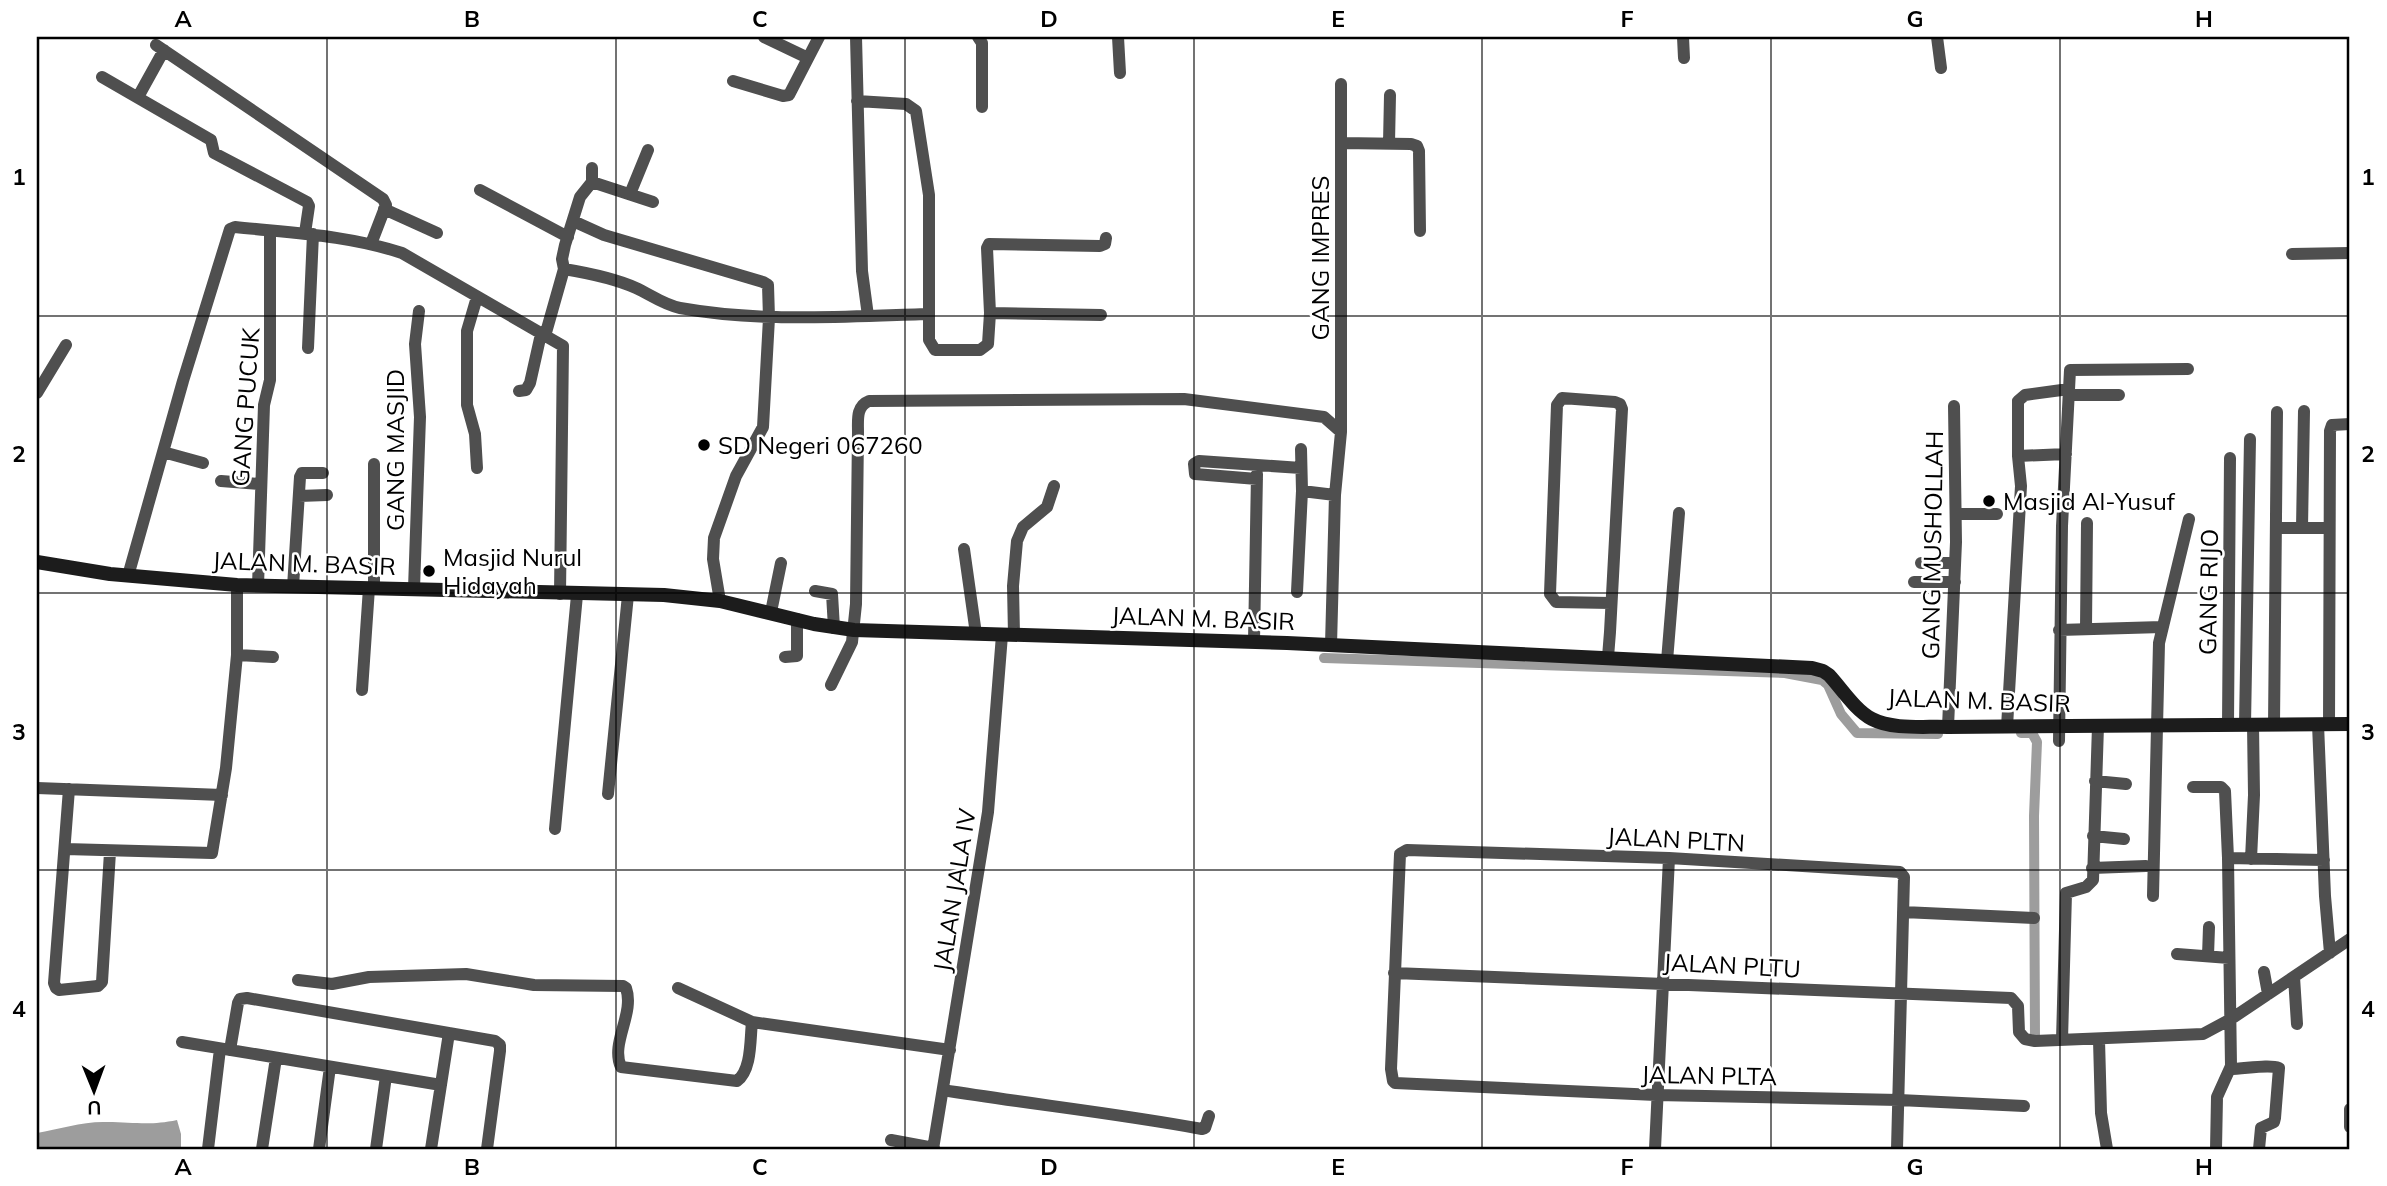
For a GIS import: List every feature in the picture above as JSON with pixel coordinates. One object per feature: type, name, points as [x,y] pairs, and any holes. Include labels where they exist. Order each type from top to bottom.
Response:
[{"type":"main road","name":"JALAN M. BASIR","points":[[37,562],[128,576],[237,585],[664,595],[720,601],[834,628],[854,630],[1254,641],[1819,669],[1873,720],[1894,725],[2007,727],[2059,734],[2098,726],[2350,724]]},
{"type":"street","points":[[764,37],[808,58]]},
{"type":"street","points":[[733,81],[783,96],[789,95],[818,37]]},
{"type":"street","points":[[856,37],[862,271],[868,316]]},
{"type":"street","points":[[978,37],[982,43],[982,107]]},
{"type":"street","points":[[1118,37],[1120,73]]},
{"type":"street","points":[[1683,37],[1684,58]]},
{"type":"street","points":[[1941,68],[1937,37],[1949,37]]},
{"type":"street","points":[[138,97],[160,48],[383,198],[386,202],[371,244]]},
{"type":"street","points":[[103,78],[211,140],[214,153],[307,202],[308,348]]},
{"type":"street","name":"GANG IMPRES","points":[[1331,645],[1335,495],[1341,432],[1341,84]]},
{"type":"street","points":[[1389,143],[1390,95]]},
{"type":"street","points":[[857,101],[906,104],[916,111],[929,195],[929,340],[933,348],[939,351],[983,349],[989,340],[989,244],[1100,246],[1105,244],[1106,238]]},
{"type":"street","points":[[1341,143],[1415,144],[1419,148],[1420,231]]},
{"type":"street","points":[[630,194],[648,150]]},
{"type":"street","points":[[519,391],[524,391],[530,383],[564,269],[562,259],[568,237],[580,197],[592,175],[653,202]]},
{"type":"street","points":[[480,190],[568,237]]},
{"type":"street","points":[[384,209],[437,233]]},
{"type":"street","points":[[573,221],[604,235],[768,285],[769,318],[763,427],[736,476],[714,538],[713,559],[720,601]]},
{"type":"street","points":[[128,576],[230,229],[234,227],[309,234],[371,244],[402,253],[561,344],[564,349],[560,594]]},
{"type":"street","name":"GANG PUCUK","points":[[258,586],[264,405],[270,380],[270,231]]},
{"type":"street","points":[[2292,254],[2350,253]]},
{"type":"street","points":[[564,269],[635,287],[678,307],[769,318],[929,314]]},
{"type":"street","points":[[477,297],[467,331],[467,405],[475,434],[477,468]]},
{"type":"street","name":"GANG MASJID","points":[[414,589],[420,417],[415,344],[419,311]]},
{"type":"street","points":[[990,313],[1101,314]]},
{"type":"street","points":[[37,393],[66,345]]},
{"type":"street","points":[[2059,734],[2059,630],[2069,372],[2071,369],[2188,369]]},
{"type":"street","points":[[2007,727],[2021,486],[2018,456],[2019,399],[2025,395],[2069,392],[2119,395]]},
{"type":"street","points":[[1608,657],[1611,603],[1621,406],[1615,401],[1562,398],[1557,405],[1550,594],[1556,602],[1611,603]]},
{"type":"street","points":[[831,685],[852,642],[854,630],[858,432],[860,407],[863,403],[1184,399],[1324,417],[1341,432]]},
{"type":"street","name":"GANG MUSHOLLAH","points":[[1948,727],[1955,582],[1954,406]]},
{"type":"street","points":[[2302,528],[2304,411]]},
{"type":"street","points":[[2274,725],[2277,412]]},
{"type":"street","points":[[2330,953],[2323,860],[2330,428],[2336,424],[2350,424]]},
{"type":"street","points":[[2250,439],[2249,725],[2254,795],[2250,859]]},
{"type":"street","points":[[1297,592],[1302,491],[1301,449]]},
{"type":"street","points":[[163,452],[203,463]]},
{"type":"street","points":[[2018,456],[2066,454]]},
{"type":"street","name":"GANG RIJO","points":[[2228,725],[2230,458]]},
{"type":"street","points":[[1257,479],[1200,475],[1194,472],[1195,462],[1301,468]]},
{"type":"street","points":[[362,690],[371,588],[374,464]]},
{"type":"street","points":[[1254,641],[1257,465]]},
{"type":"street","points":[[293,587],[302,473],[323,472]]},
{"type":"street","points":[[221,481],[260,484]]},
{"type":"street","name":"JALAN JALA IV","points":[[933,1149],[988,812],[1017,541],[1023,527],[1048,507],[1054,486]]},
{"type":"street","points":[[1302,491],[1335,495]]},
{"type":"street","points":[[299,496],[327,495]]},
{"type":"street","points":[[1667,661],[1679,513]]},
{"type":"street","points":[[1956,514],[1997,514]]},
{"type":"street","points":[[2153,896],[2157,667],[2162,627],[2189,519]]},
{"type":"street","points":[[2086,628],[2087,523]]},
{"type":"street","points":[[2277,528],[2328,528]]},
{"type":"street","points":[[964,549],[976,634]]},
{"type":"street","points":[[771,612],[781,563]]},
{"type":"street","points":[[1921,563],[1955,564]]},
{"type":"street","points":[[1913,582],[1955,582]]},
{"type":"street","points":[[65,849],[212,853],[222,795],[237,655],[237,585]]},
{"type":"street","points":[[815,591],[832,594],[834,628]]},
{"type":"street","points":[[555,829],[578,595]]},
{"type":"street","points":[[608,794],[628,595]]},
{"type":"street","points":[[785,657],[797,656],[797,619]]},
{"type":"street","points":[[2059,630],[2162,627]]},
{"type":"street","points":[[237,655],[273,657]]},
{"type":"street","points":[[2098,726],[2092,882],[2086,887],[2066,893],[2062,1040],[2196,1036],[2211,1031],[2350,939]]},
{"type":"street","points":[[2095,781],[2126,784]]},
{"type":"street","points":[[2193,787],[2221,787],[2225,791],[2230,1069],[2217,1097],[2216,1149]]},
{"type":"street","points":[[37,788],[222,795]]},
{"type":"street","points":[[69,789],[54,983],[60,990],[98,986],[103,982],[110,852]]},
{"type":"street","points":[[2093,836],[2124,839]]},
{"type":"street","name":"JALAN PLTN","points":[[1393,1081],[1391,1069],[1394,973],[1399,857],[1402,852],[1407,850],[1669,858],[1898,871],[1904,877],[1897,1149]]},
{"type":"street","points":[[1655,1149],[1669,858]]},
{"type":"street","points":[[2228,858],[2323,860]]},
{"type":"street","points":[[2092,868],[2146,866]]},
{"type":"street","points":[[1903,912],[2034,918]]},
{"type":"street","points":[[2208,956],[2209,927]]},
{"type":"street","points":[[2177,954],[2229,958]]},
{"type":"street","points":[[2264,972],[2268,995]]},
{"type":"street","name":"JALAN PLTU","points":[[1394,973],[2011,998],[2018,1006],[2020,1035],[2035,1041],[2062,1040]]},
{"type":"street","points":[[298,980],[332,984],[369,976],[466,974],[534,985],[623,986],[629,999],[618,1054],[621,1067],[737,1081],[746,1069],[752,1022]]},
{"type":"street","points":[[2294,976],[2297,1024]]},
{"type":"street","points":[[678,988],[752,1022],[950,1050]]},
{"type":"street","points":[[208,1149],[225,1049],[240,999],[495,1041],[499,1045],[487,1149]]},
{"type":"street","points":[[431,1149],[449,1033]]},
{"type":"street","points":[[2099,1040],[2101,1113],[2107,1149]]},
{"type":"street","points":[[182,1042],[441,1085]]},
{"type":"street","points":[[262,1149],[276,1058]]},
{"type":"street","points":[[2230,1069],[2265,1066],[2279,1068],[2275,1118],[2274,1122],[2262,1128],[2259,1149]]},
{"type":"street","points":[[319,1149],[330,1067]]},
{"type":"street","points":[[376,1149],[386,1076]]},
{"type":"street","name":"JALAN PLTA","points":[[1393,1081],[1401,1084],[1656,1095],[1899,1100],[2024,1106]]},
{"type":"street","points":[[943,1090],[1202,1129],[1205,1128],[1209,1116]]},
{"type":"street","points":[[2350,1109],[2350,1127]]},
{"type":"street","points":[[891,1140],[933,1149]]},
{"type":"shaded area","points":[[177,1120],[181,1149],[37,1149],[37,1133],[98,1122],[150,1123]]},
{"type":"waterway","points":[[1324,658],[1785,673],[1822,680],[1828,685],[1841,714],[1857,733],[1938,734]]},
{"type":"waterway","points":[[2021,733],[2032,733],[2037,742],[2034,816],[2035,1041]]},
{"type":"place","name":"SD Negeri 067260","points":[[704,445]]},
{"type":"place","name":"Masjid Al-Yusuf","points":[[1989,501]]},
{"type":"place","name":"Masjid Nurul Hidayah","points":[[429,571]]}]
